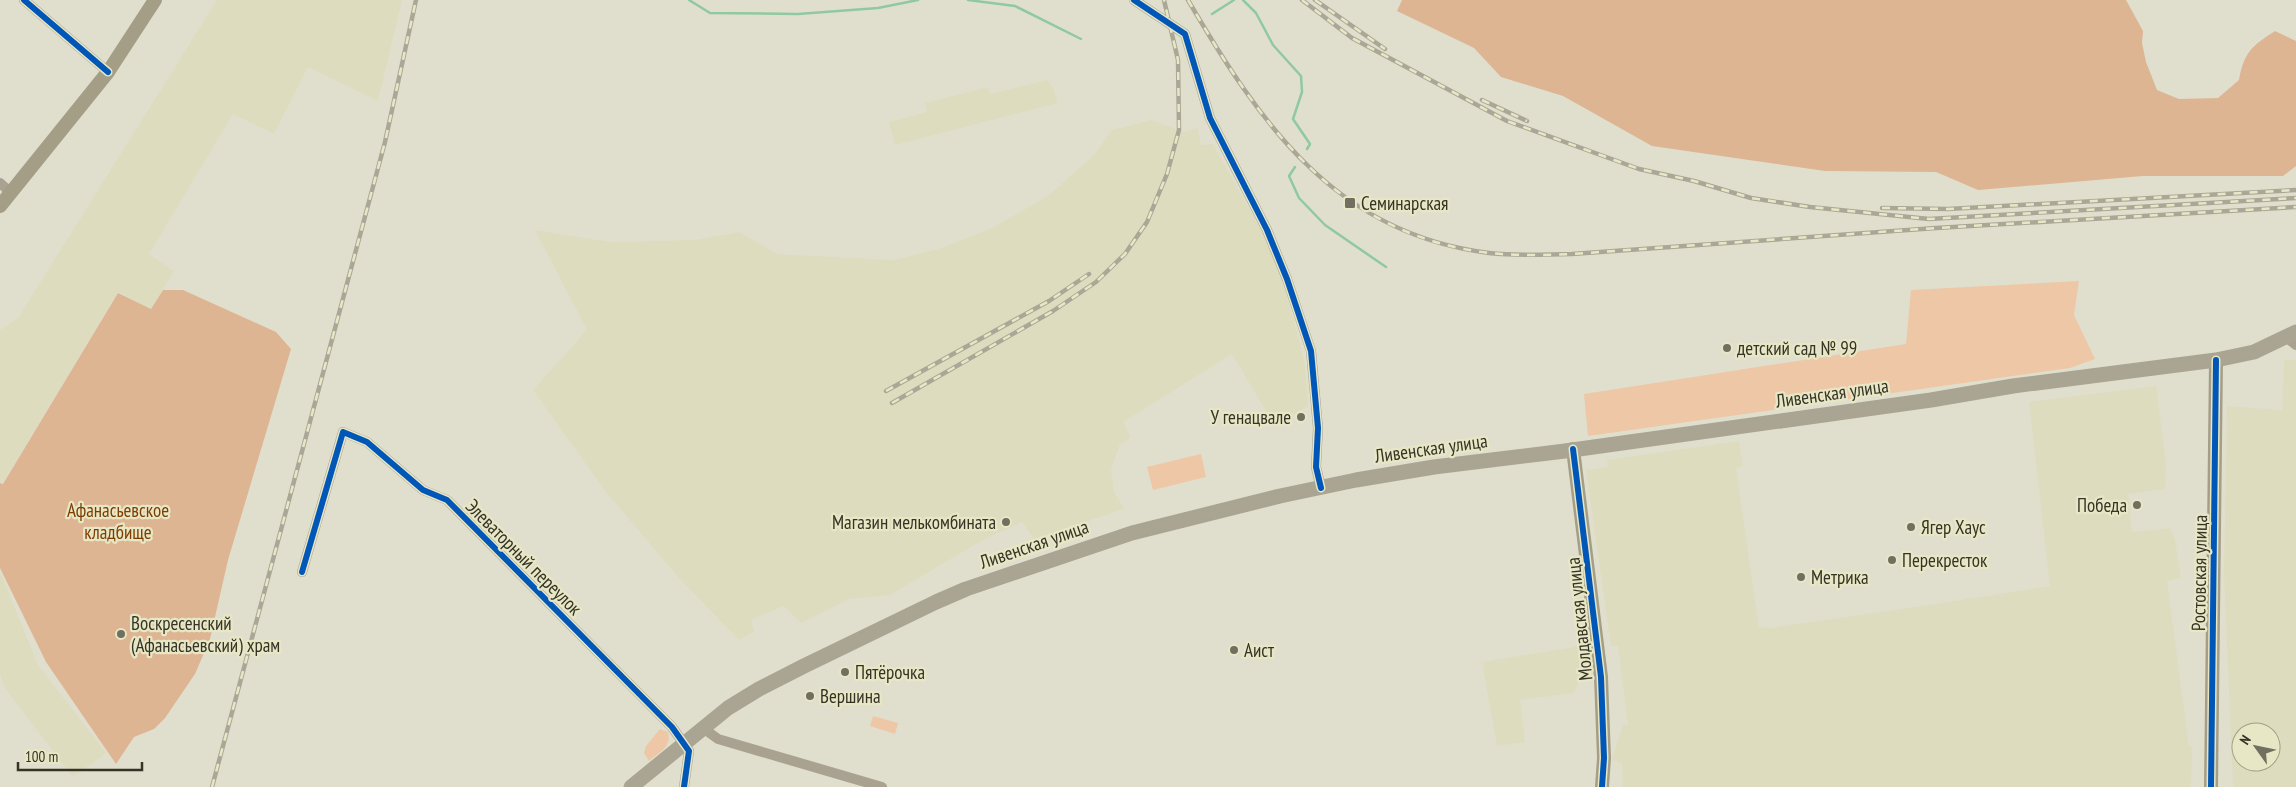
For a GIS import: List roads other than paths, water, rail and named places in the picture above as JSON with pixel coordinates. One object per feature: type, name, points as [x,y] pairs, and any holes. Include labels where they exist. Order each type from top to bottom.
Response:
[{"type":"main road","name":"Ливенская улица","points":[[631,787],[703,728],[759,689],[936,602],[993,578],[1132,533],[1280,496],[1434,467],[1917,402],[2013,386],[2216,360],[2254,352],[2293,338]]},
{"type":"street","points":[[24,0],[108,72]]},
{"type":"street","points":[[0,206],[5,188],[108,72],[155,0]]},
{"type":"street","points":[[1134,0],[1185,34],[1210,118],[1267,230],[1287,279],[1311,351],[1318,428],[1316,467],[1321,488]]},
{"type":"street","name":"Ростовская улица","points":[[2211,787],[2216,360]]},
{"type":"street","name":"Элеваторный переулок","points":[[302,572],[343,432],[367,442],[423,490],[447,500],[684,743]]},
{"type":"street","name":"Молдавская улица","points":[[1574,449],[1601,678],[1604,758],[1602,787]]},
{"type":"street","points":[[703,728],[718,739],[882,787]]},
{"type":"street","points":[[684,743],[689,751],[689,763],[684,787]]},
{"type":"waterway","points":[[689,0],[710,13],[798,14],[878,8],[918,0]]},
{"type":"waterway","points":[[968,0],[1015,6],[1081,39]]},
{"type":"waterway","points":[[1212,14],[1234,0]]},
{"type":"waterway","points":[[1243,0],[1256,13],[1273,45],[1301,76],[1302,92],[1293,119],[1310,144],[1307,149]]},
{"type":"waterway","points":[[1295,167],[1289,176],[1299,198],[1325,225],[1386,267]]},
{"type":"railway","points":[[212,787],[385,142],[416,0]]},
{"type":"railway","points":[[892,403],[1053,311],[1096,282],[1125,254],[1147,222],[1167,174],[1179,130],[1178,60],[1164,0]]},
{"type":"railway","points":[[1188,0],[1244,89],[1274,129],[1308,166],[1345,197],[1387,223],[1435,242],[1489,253],[1520,255],[1572,254],[1936,228],[2296,207]]},
{"type":"railway","points":[[1302,0],[1352,38],[1507,121],[1639,169],[1694,181],[1751,198],[1810,207],[1929,219],[2296,198]]},
{"type":"railway","points":[[1315,0],[1385,49]]},
{"type":"railway","points":[[1482,100],[1527,121]]},
{"type":"railway","points":[[1882,208],[1948,209],[2296,190]]},
{"type":"railway","points":[[886,391],[1049,301],[1089,274]]},
{"type":"place","name":"Семинарская","points":[[1350,203]]},
{"type":"place","name":"детский сад № 99","points":[[1727,348]]},
{"type":"place","name":"У генацвале","points":[[1301,417]]},
{"type":"place","name":"Победа","points":[[2137,505]]},
{"type":"place","name":"Магазин мелькомбината","points":[[1006,522]]},
{"type":"place","name":"Ягер Хаус","points":[[1911,527]]},
{"type":"place","name":"Перекресток","points":[[1892,560]]},
{"type":"place","name":"Метрика","points":[[1801,577]]},
{"type":"place","name":"Воскресенский (Афанасьевский) храм","points":[[121,634]]},
{"type":"place","name":"Аист","points":[[1234,650]]},
{"type":"place","name":"Пятёрочка","points":[[845,672]]},
{"type":"place","name":"Вершина","points":[[810,696]]},
{"type":"park label","name":"Афанасьевское кладбище","points":[[118,521]]}]
